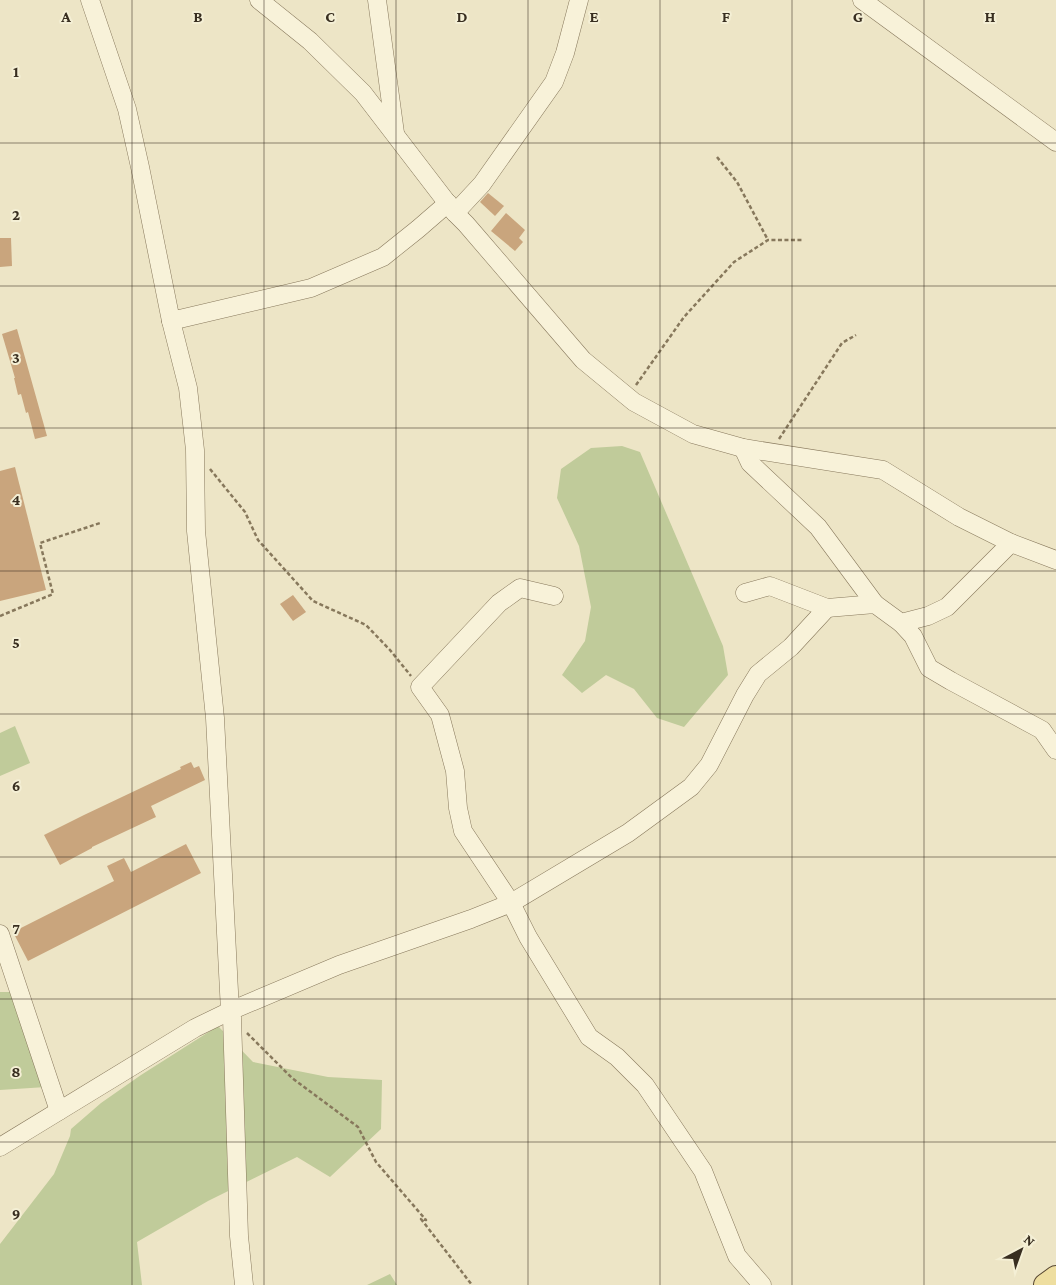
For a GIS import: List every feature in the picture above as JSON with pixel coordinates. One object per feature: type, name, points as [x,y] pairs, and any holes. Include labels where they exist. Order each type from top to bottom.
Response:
[{"type":"main road","points":[[1045,1285],[1056,1277]]},
{"type":"street","points":[[90,0],[127,109],[188,388],[195,450],[196,531],[215,718],[231,1015],[239,1236],[244,1285]]},
{"type":"street","points":[[259,0],[310,41],[363,93],[451,208],[583,360],[634,402],[694,434],[743,448],[883,470],[959,517],[1011,543],[1056,560]]},
{"type":"street","points":[[377,0],[396,136]]},
{"type":"street","points":[[172,321],[311,288],[383,257],[418,229],[451,208],[482,184],[554,82],[565,53],[578,0]]},
{"type":"street","points":[[862,0],[1056,142]]},
{"type":"street","points":[[743,448],[750,463],[818,527],[875,604],[901,623],[913,636],[929,668],[1042,730],[1056,750]]},
{"type":"street","points":[[901,623],[928,616],[947,607],[1011,543]]},
{"type":"street","points":[[745,593],[770,586],[827,608],[875,604]]},
{"type":"street","points":[[554,596],[520,588],[499,603],[420,687],[440,715],[455,771],[462,831],[511,903],[528,937],[589,1037],[617,1057],[645,1085],[703,1171],[737,1256],[762,1285]]},
{"type":"street","points":[[0,1147],[195,1028],[231,1015],[339,965],[511,903],[628,833],[690,787],[709,765],[758,674],[791,647],[827,608]]},
{"type":"street","points":[[0,934],[59,1111]]},
{"type":"path","points":[[717,157],[737,182],[768,240]]},
{"type":"path","points":[[627,396],[684,317],[734,262],[768,240],[803,240]]},
{"type":"path","points":[[770,452],[842,343],[856,335]]},
{"type":"path","points":[[195,450],[245,512],[258,540],[313,601],[366,626],[390,650],[420,687]]},
{"type":"path","points":[[0,616],[53,594],[40,543],[100,523]]},
{"type":"path","points":[[231,1015],[292,1078],[358,1127],[376,1162],[426,1220],[420,1219],[472,1285]]},
{"type":"green space","points":[[622,446],[640,452],[723,646],[728,675],[684,727],[657,718],[634,689],[606,675],[582,693],[562,675],[585,641],[591,607],[579,546],[557,498],[561,469],[591,448]]},
{"type":"green space","points":[[15,726],[30,763],[0,776],[0,733]]},
{"type":"green space","points":[[0,992],[15,992],[46,1087],[0,1090]]},
{"type":"green space","points":[[218,1026],[253,1062],[328,1077],[382,1080],[381,1129],[330,1177],[297,1157],[208,1201],[137,1242],[142,1285],[0,1285],[0,1244],[54,1174],[70,1136],[71,1129],[101,1103]]},
{"type":"green space","points":[[390,1274],[397,1285],[367,1285]]},
{"type":"building","points":[[488,193],[504,206],[495,216],[480,202]]},
{"type":"building","points":[[506,213],[525,230],[519,238],[523,242],[515,251],[491,231]]},
{"type":"building","points":[[0,238],[11,238],[12,266],[0,267]]},
{"type":"building","points":[[17,329],[47,436],[35,439],[28,412],[26,413],[21,394],[18,395],[2,334]]},
{"type":"building","points":[[15,467],[46,590],[0,601],[0,471]]},
{"type":"building","points":[[293,595],[306,612],[293,621],[280,604]]},
{"type":"building","points":[[191,762],[194,768],[199,766],[205,780],[151,806],[156,817],[92,847],[60,865],[44,835],[181,769],[180,767]]},
{"type":"building","points":[[186,844],[201,873],[28,961],[13,932],[114,881],[107,866],[124,858],[131,872]]}]
